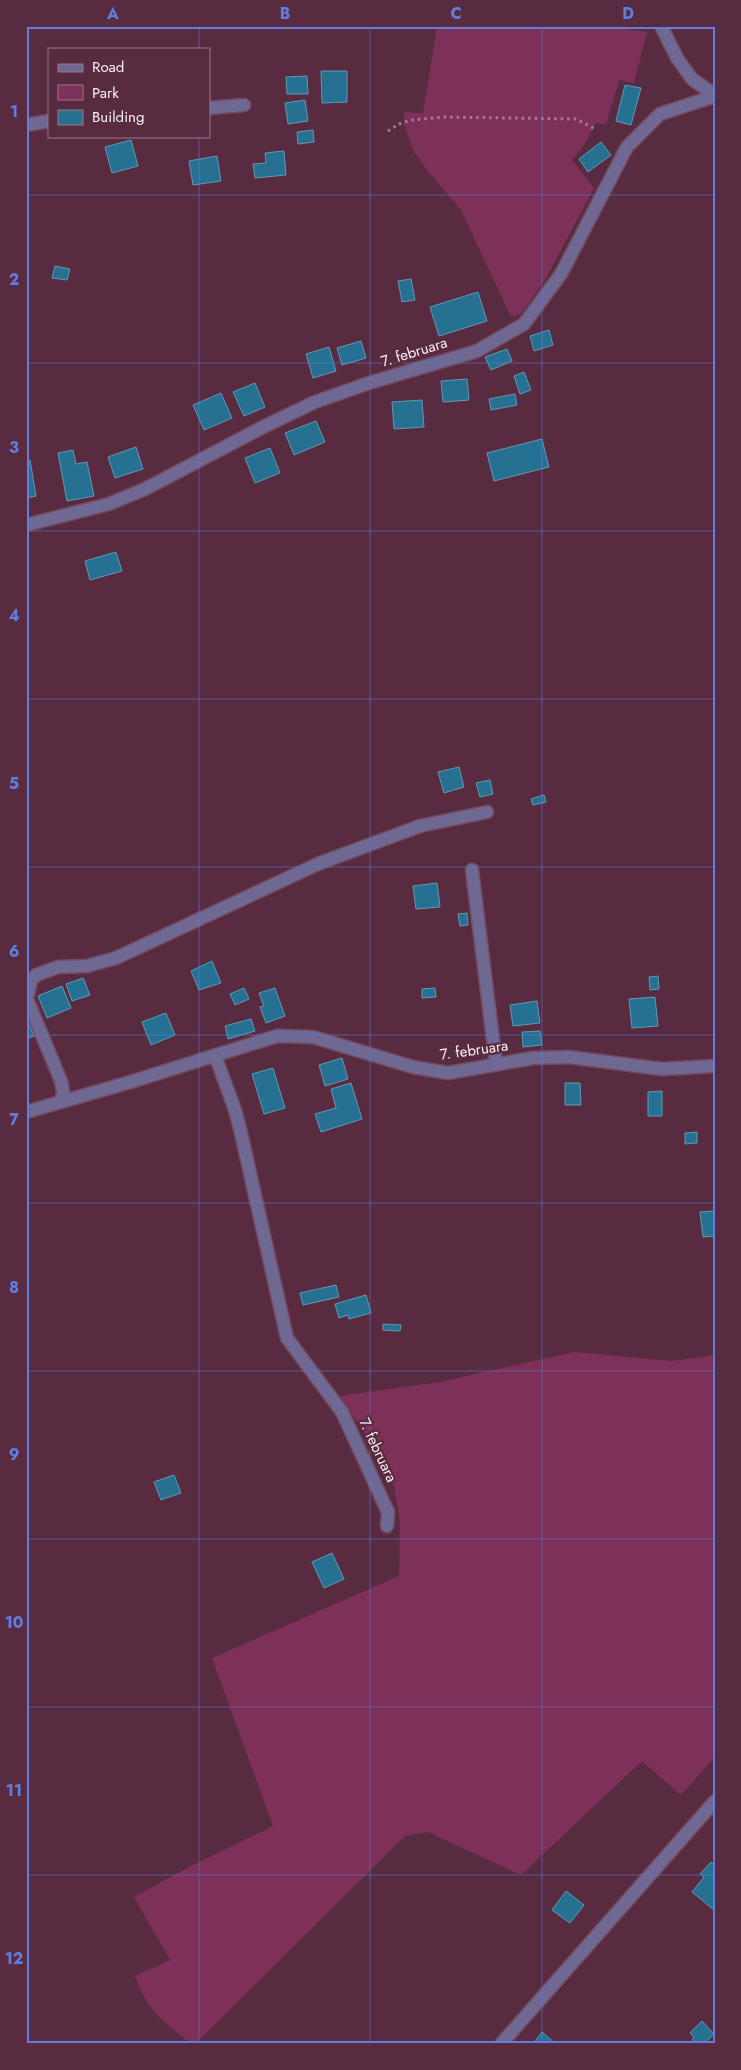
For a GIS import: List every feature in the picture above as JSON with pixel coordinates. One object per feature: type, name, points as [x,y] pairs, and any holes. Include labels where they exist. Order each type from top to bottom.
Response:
[{"type":"street","points":[[661,26],[677,58],[692,79],[715,95]]},
{"type":"street","points":[[689,103],[694,89],[692,79]]},
{"type":"street","name":"7. februara","points":[[26,525],[109,504],[145,489],[264,426],[315,402],[369,383],[477,351],[524,324],[561,274],[627,147],[660,114],[715,95]]},
{"type":"street","points":[[210,108],[244,106]]},
{"type":"street","points":[[26,125],[48,121]]},
{"type":"street","points":[[62,1101],[63,1091],[60,1081],[27,999],[31,981],[36,975],[58,967],[87,966],[116,958],[320,863],[420,826],[487,812]]},
{"type":"street","points":[[472,870],[496,1064]]},
{"type":"street","name":"7. februara","points":[[26,1112],[277,1036],[296,1035],[313,1037],[429,1071],[448,1073],[533,1058],[569,1057],[662,1069],[715,1066]]},
{"type":"street","name":"7. februara","points":[[215,1055],[235,1110],[241,1133],[287,1338],[342,1412],[388,1512],[387,1526]]},
{"type":"street","points":[[501,2044],[715,1800]]},
{"type":"path","points":[[388,131],[399,124],[411,120],[444,117],[576,119],[597,130]]},
{"type":"green space","points":[[437,26],[609,26],[647,32],[634,83],[619,80],[606,125],[596,123],[584,145],[572,160],[594,188],[545,280],[521,314],[515,316],[510,315],[461,210],[426,169],[413,150],[404,124],[404,112],[423,113]]},
{"type":"green space","points":[[574,1352],[672,1361],[715,1355],[715,1757],[681,1795],[642,1761],[521,1875],[428,1832],[405,1836],[195,2044],[191,2044],[157,2015],[145,1998],[135,1976],[170,1960],[134,1897],[187,1868],[273,1826],[212,1658],[399,1576],[400,1522],[394,1486],[369,1439],[339,1396],[440,1382]]},
{"type":"building","points":[[321,71],[347,71],[347,102],[322,103]]},
{"type":"building","points":[[307,76],[308,94],[287,94],[286,77]]},
{"type":"building","points":[[625,85],[641,88],[631,125],[616,121]]},
{"type":"building","points":[[305,100],[308,121],[288,124],[285,103]]},
{"type":"building","points":[[313,130],[314,142],[298,144],[297,132]]},
{"type":"building","points":[[131,140],[138,166],[112,173],[105,147]]},
{"type":"building","points":[[601,142],[611,155],[588,172],[579,159]]},
{"type":"building","points":[[284,151],[286,175],[255,178],[253,164],[266,163],[265,153]]},
{"type":"building","points":[[217,156],[221,181],[193,185],[189,161]]},
{"type":"building","points":[[55,266],[70,269],[67,280],[52,278]]},
{"type":"building","points":[[411,279],[415,300],[402,302],[398,281]]},
{"type":"building","points":[[478,292],[487,321],[439,336],[430,307]]},
{"type":"building","points":[[549,330],[553,345],[534,351],[530,336]]},
{"type":"building","points":[[361,341],[366,358],[342,365],[337,348]]},
{"type":"building","points":[[329,347],[336,371],[313,378],[306,354]]},
{"type":"building","points":[[507,349],[512,361],[491,370],[485,357]]},
{"type":"building","points":[[524,372],[531,390],[520,394],[514,376]]},
{"type":"building","points":[[467,379],[469,400],[443,402],[441,381]]},
{"type":"building","points":[[255,383],[265,407],[244,416],[233,392]]},
{"type":"building","points":[[221,393],[232,418],[204,430],[193,405]]},
{"type":"building","points":[[515,394],[517,405],[491,410],[489,399]]},
{"type":"building","points":[[422,400],[424,427],[394,429],[392,402]]},
{"type":"building","points":[[316,421],[325,442],[294,455],[285,433]]},
{"type":"building","points":[[542,439],[549,467],[494,481],[487,453]]},
{"type":"building","points":[[136,447],[143,469],[115,478],[108,457]]},
{"type":"building","points":[[270,448],[280,473],[255,483],[245,458]]},
{"type":"building","points":[[73,450],[76,464],[87,462],[94,496],[67,501],[58,453]]},
{"type":"building","points":[[30,460],[36,496],[26,498],[26,461]]},
{"type":"building","points":[[116,552],[122,571],[90,580],[85,561]]},
{"type":"building","points":[[459,767],[464,787],[444,793],[438,772]]},
{"type":"building","points":[[490,780],[493,794],[480,797],[476,783]]},
{"type":"building","points":[[544,795],[546,802],[533,805],[531,799]]},
{"type":"building","points":[[437,883],[440,907],[416,909],[413,886]]},
{"type":"building","points":[[467,913],[468,925],[460,926],[458,914]]},
{"type":"building","points":[[212,961],[221,983],[199,990],[191,971]]},
{"type":"building","points":[[658,976],[659,989],[650,990],[649,977]]},
{"type":"building","points":[[83,978],[90,995],[72,1001],[66,984]]},
{"type":"building","points":[[62,986],[71,1008],[47,1018],[38,996]]},
{"type":"building","points":[[244,988],[249,999],[235,1005],[230,994]]},
{"type":"building","points":[[275,988],[285,1016],[266,1023],[260,1007],[264,1006],[259,993]]},
{"type":"building","points":[[435,988],[436,997],[422,998],[422,989]]},
{"type":"building","points":[[655,997],[658,1026],[632,1028],[629,999]]},
{"type":"building","points":[[537,1001],[540,1023],[513,1026],[510,1005]]},
{"type":"building","points":[[166,1013],[175,1035],[151,1045],[142,1022]]},
{"type":"building","points":[[26,1018],[34,1036],[26,1039]]},
{"type":"building","points":[[251,1019],[255,1031],[228,1039],[225,1026]]},
{"type":"building","points":[[540,1031],[542,1045],[523,1047],[522,1032]]},
{"type":"building","points":[[342,1058],[348,1079],[325,1086],[319,1065]]},
{"type":"building","points":[[273,1068],[285,1108],[264,1114],[252,1074]]},
{"type":"building","points":[[351,1083],[362,1119],[321,1132],[315,1114],[336,1108],[331,1089]]},
{"type":"building","points":[[565,1083],[580,1083],[581,1105],[565,1105]]},
{"type":"building","points":[[662,1091],[662,1116],[648,1116],[648,1092]]},
{"type":"building","points":[[697,1132],[697,1143],[685,1144],[685,1133]]},
{"type":"building","points":[[715,1211],[715,1236],[703,1237],[700,1212]]},
{"type":"building","points":[[336,1285],[339,1297],[303,1305],[300,1293]]},
{"type":"building","points":[[366,1295],[371,1313],[349,1319],[348,1315],[339,1318],[335,1304]]},
{"type":"building","points":[[383,1324],[401,1325],[400,1331],[383,1330]]},
{"type":"building","points":[[174,1475],[181,1493],[161,1500],[154,1482]]},
{"type":"building","points":[[332,1553],[344,1579],[324,1588],[312,1562]]},
{"type":"building","points":[[711,1862],[715,1866],[714,1910],[692,1892],[704,1877],[700,1874]]},
{"type":"building","points":[[566,1891],[584,1905],[570,1923],[552,1910]]},
{"type":"building","points":[[702,2021],[714,2034],[704,2044],[696,2044],[692,2040],[694,2037],[690,2033]]},
{"type":"building","points":[[542,2032],[556,2044],[533,2044]]}]
